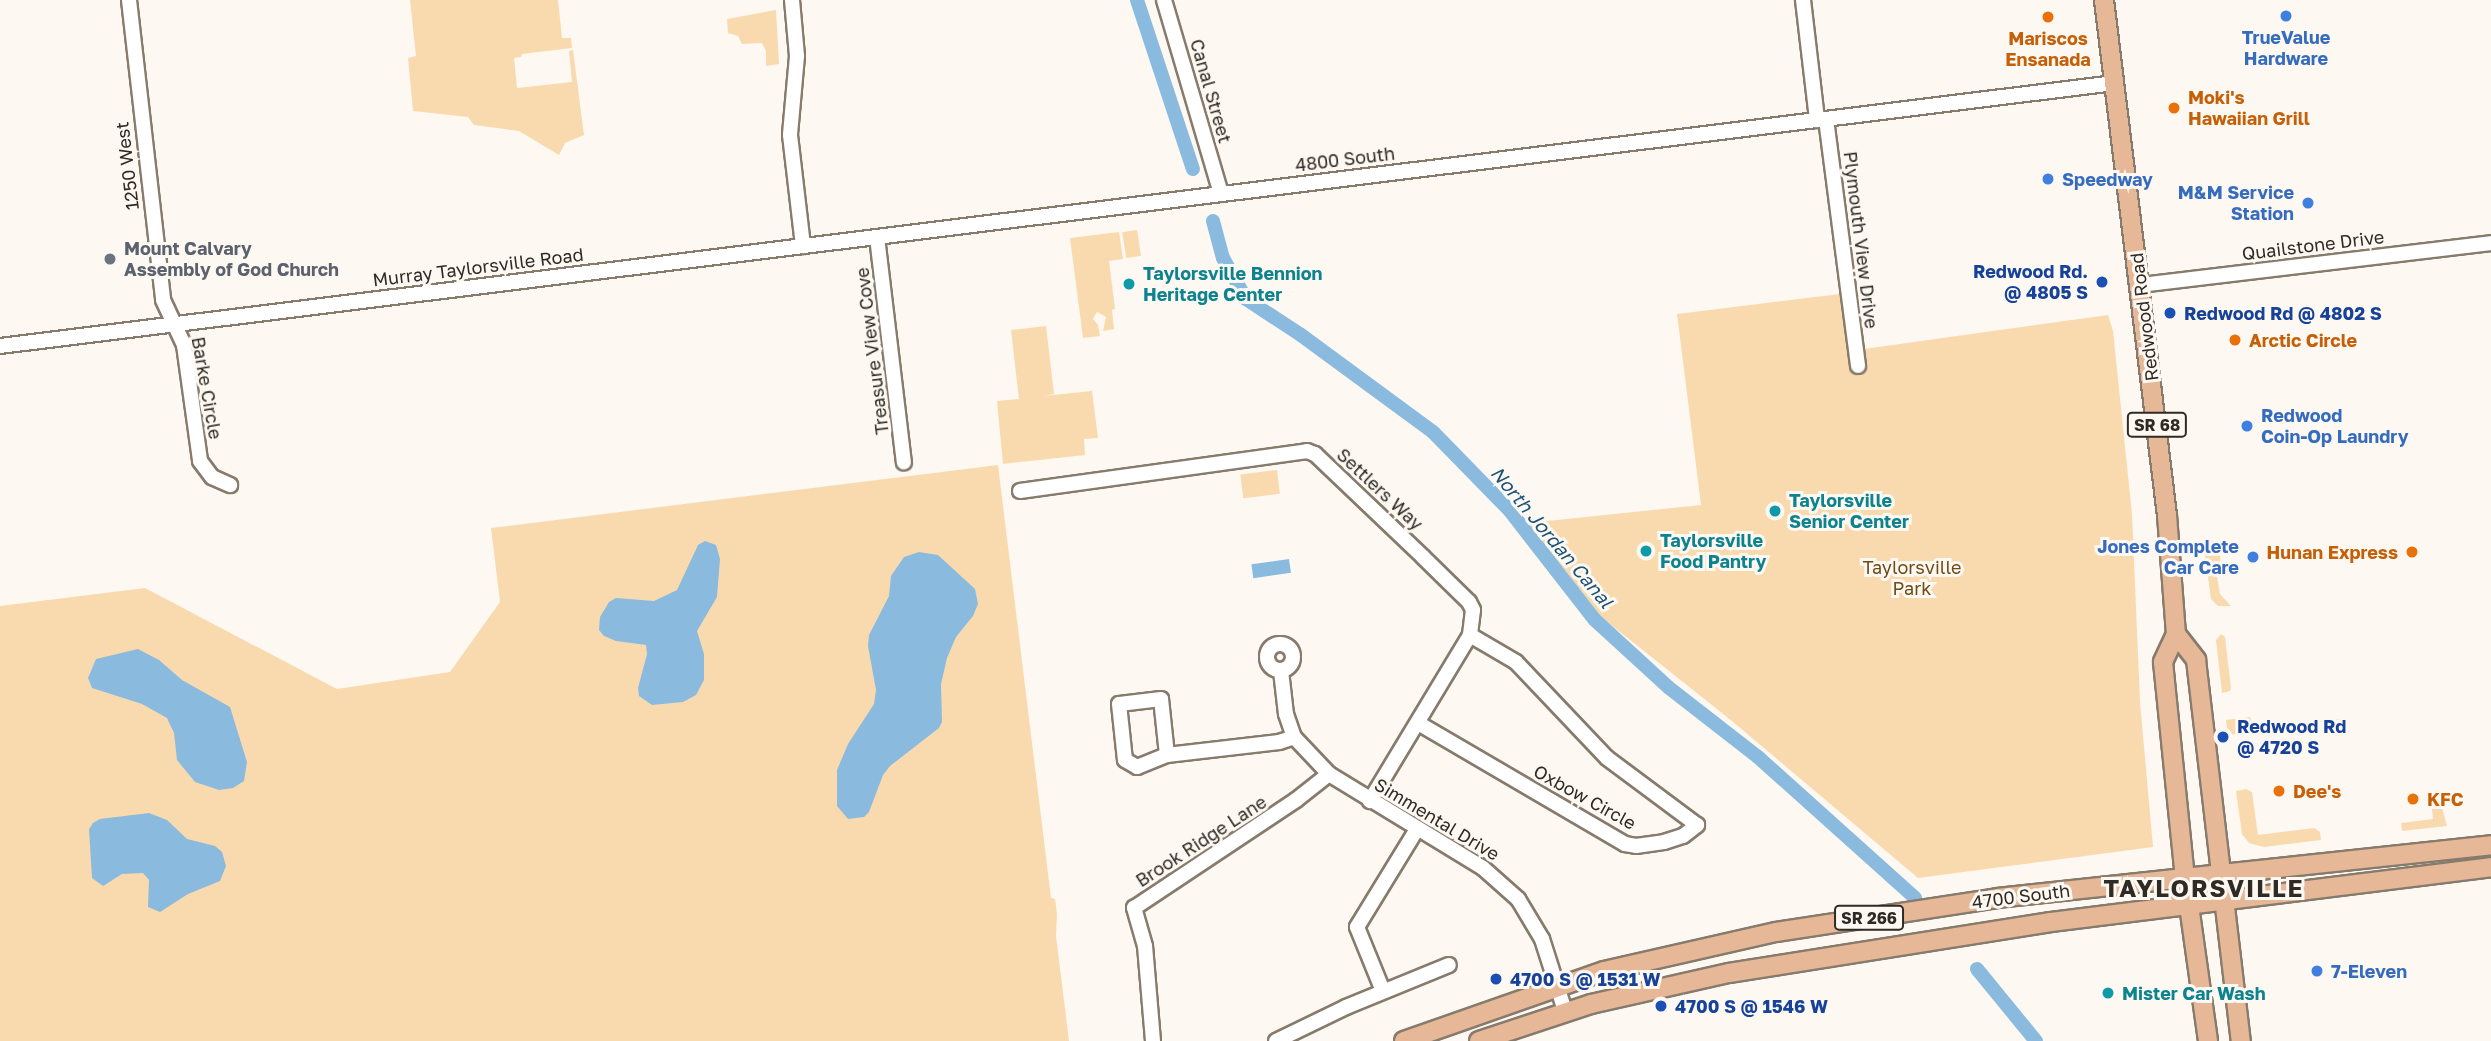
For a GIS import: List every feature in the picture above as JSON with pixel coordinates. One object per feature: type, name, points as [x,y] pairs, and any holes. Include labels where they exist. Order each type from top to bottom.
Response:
[{"type":"main road","name":"Redwood Road","points":[[2104,0],[2167,515],[2176,634],[2163,662],[2185,877],[2208,1041]]},
{"type":"main road","points":[[2176,634],[2196,660],[2241,1041]]},
{"type":"main road","name":"4700 South","points":[[1557,986],[1696,948],[1810,926],[1997,898],[2491,845]]},
{"type":"main road","name":"4700 South","points":[[1565,1012],[1628,994],[1741,971],[2051,922],[2491,867]]},
{"type":"main road","name":"SR 266","points":[[1404,1041],[1557,986]]},
{"type":"main road","name":"SR 266","points":[[1479,1041],[1565,1012]]},
{"type":"street","name":"1250 West","points":[[129,0],[163,300],[175,324]]},
{"type":"street","points":[[792,0],[797,56],[790,135],[803,246]]},
{"type":"street","name":"Canal Street","points":[[1164,0],[1221,194]]},
{"type":"street","name":"Plymouth View Drive","points":[[1803,0],[1858,366]]},
{"type":"street","points":[[1822,119],[2115,83]]},
{"type":"street","name":"4800 South","points":[[877,237],[1822,119]]},
{"type":"street","name":"Murray Taylorsville Road","points":[[0,346],[877,237]]},
{"type":"street","name":"Treasure View Cove","points":[[877,237],[904,462]]},
{"type":"street","name":"Quailstone Drive","points":[[2140,285],[2491,243]]},
{"type":"street","name":"Barke Circle","points":[[175,324],[184,345],[200,461],[212,477],[230,485]]},
{"type":"street","name":"Settlers Way","points":[[1020,491],[1307,452],[1315,454],[1469,602],[1474,619],[1469,635]]},
{"type":"street","points":[[1370,801],[1469,635]]},
{"type":"street","name":"Oxbow Circle","points":[[1418,723],[1625,844],[1636,846],[1664,842],[1683,836],[1697,825],[1606,758],[1516,662],[1469,635]]},
{"type":"street","name":"Simmental Drive","points":[[1281,671],[1286,715],[1294,737],[1329,774],[1483,868],[1518,899],[1542,939],[1565,1012]]},
{"type":"street","points":[[1167,755],[1161,699],[1119,704],[1125,760],[1137,767],[1167,755],[1279,742],[1294,737]]},
{"type":"street","name":"Brook Ridge Lane","points":[[1153,1041],[1145,946],[1134,908],[1285,808],[1329,774]]},
{"type":"street","points":[[1383,991],[1357,927],[1417,829]]},
{"type":"street","points":[[1276,1041],[1383,991],[1449,965]]},
{"type":"green space","points":[[410,0],[558,0],[562,38],[571,38],[572,48],[522,54],[521,57],[514,58],[517,88],[572,82],[569,51],[573,50],[584,135],[565,143],[559,155],[519,131],[474,125],[468,117],[413,111],[408,58],[416,56]]},
{"type":"green space","points":[[776,10],[779,64],[766,66],[766,51],[762,43],[742,44],[738,36],[728,33],[727,19]]},
{"type":"green space","points":[[1137,230],[1141,256],[1126,258],[1122,232]]},
{"type":"green space","points":[[1119,232],[1123,259],[1109,261],[1115,309],[1112,310],[1114,329],[1103,331],[1106,317],[1097,312],[1093,319],[1098,325],[1100,336],[1083,338],[1070,238]]},
{"type":"green space","name":"Taylorsville Park","points":[[1840,294],[1847,347],[1864,349],[2108,315],[2113,331],[2132,514],[2140,702],[2153,847],[1918,878],[1732,721],[1600,616],[1528,523],[1701,505],[1677,314]]},
{"type":"green space","points":[[1046,326],[1054,394],[1044,396],[1092,391],[1098,438],[1084,439],[1085,455],[1003,464],[997,401],[1019,399],[1011,330]]},
{"type":"green space","points":[[998,465],[1051,898],[1055,899],[1057,914],[1056,936],[1069,1041],[0,1041],[0,606],[145,588],[337,689],[450,672],[500,602],[491,528]]},
{"type":"green space","points":[[1277,470],[1280,494],[1243,498],[1240,475]]},
{"type":"green space","points":[[2219,547],[2222,575],[2217,576],[2220,594],[2231,606],[2218,606],[2211,599],[2204,549]]},
{"type":"green space","points":[[2221,634],[2225,637],[2231,688],[2230,691],[2222,693],[2216,640]]},
{"type":"green space","points":[[2250,717],[2253,728],[2348,718],[2228,735],[2226,720]]},
{"type":"green space","points":[[2246,789],[2252,792],[2258,835],[2314,828],[2320,832],[2321,840],[2264,847],[2249,843],[2242,834],[2236,791]]},
{"type":"green space","points":[[2442,808],[2447,826],[2402,831],[2401,823],[2433,819],[2432,809]]},
{"type":"water","points":[[705,541],[716,545],[720,559],[717,597],[697,631],[704,654],[704,680],[696,695],[683,702],[652,705],[639,696],[638,688],[647,654],[646,645],[616,641],[604,636],[599,630],[600,617],[609,602],[616,598],[654,601],[677,590],[698,545]]},
{"type":"water","points":[[919,552],[938,555],[975,589],[978,604],[973,616],[956,637],[947,658],[941,684],[942,722],[939,728],[890,766],[883,775],[869,812],[864,817],[848,819],[837,806],[837,770],[848,744],[874,704],[876,690],[868,646],[869,635],[889,596],[891,576],[904,557]]},
{"type":"water","points":[[1289,559],[1291,573],[1253,578],[1251,564]]},
{"type":"water","points":[[138,649],[159,660],[182,680],[230,707],[247,762],[244,781],[233,788],[219,790],[195,782],[177,760],[174,733],[167,718],[142,704],[92,688],[88,678],[96,659]]},
{"type":"water","points":[[149,813],[167,820],[187,839],[215,846],[222,852],[226,866],[220,881],[188,894],[160,912],[148,907],[149,880],[143,873],[122,874],[103,886],[92,878],[89,829],[93,823],[100,819]]},
{"type":"waterway","name":"North Jordan Canal","points":[[1137,0],[1193,169]]},
{"type":"waterway","name":"North Jordan Canal","points":[[1213,221],[1223,258],[1246,299],[1301,335],[1433,432],[1510,511],[1595,620],[1668,687],[1758,757],[1915,898]]},
{"type":"waterway","name":"North Jordan Canal","points":[[1977,969],[2036,1041]]},
{"type":"place","name":"TrueValue Hardware","points":[[2286,16]]},
{"type":"place","name":"Mariscos Ensanada","points":[[2048,17]]},
{"type":"place","name":"Moki's Hawaiian Grill","points":[[2174,108]]},
{"type":"place","name":"Speedway","points":[[2048,179]]},
{"type":"place","name":"M&M Service Station","points":[[2308,203]]},
{"type":"place","name":"Mount Calvary Assembly of God Church","points":[[110,259]]},
{"type":"place","name":"Redwood Rd. @ 4805 S","points":[[2102,282]]},
{"type":"place","name":"Taylorsville Bennion Heritage Center","points":[[1129,284]]},
{"type":"place","name":"Redwood Rd @ 4802 S","points":[[2170,313]]},
{"type":"place","name":"Arctic Circle","points":[[2235,340]]},
{"type":"place","name":"Redwood Coin-Op Laundry","points":[[2247,426]]},
{"type":"place","name":"Taylorsville Senior Center","points":[[1775,511]]},
{"type":"place","name":"Taylorsville Food Pantry","points":[[1646,551]]},
{"type":"place","name":"Hunan Express","points":[[2412,552]]},
{"type":"place","name":"Jones Complete Car Care","points":[[2253,557]]},
{"type":"place","name":"Redwood Rd @ 4720 S","points":[[2223,737]]},
{"type":"place","name":"Dee's","points":[[2279,791]]},
{"type":"place","name":"KFC","points":[[2413,799]]},
{"type":"place","name":"7-Eleven","points":[[2317,971]]},
{"type":"place","name":"4700 S @ 1531 W","points":[[1496,979]]},
{"type":"place","name":"Mister Car Wash","points":[[2108,993]]},
{"type":"place","name":"4700 S @ 1546 W","points":[[1661,1006]]},
{"type":"district","name":"TAYLORSVILLE","points":[[2204,888]]}]
